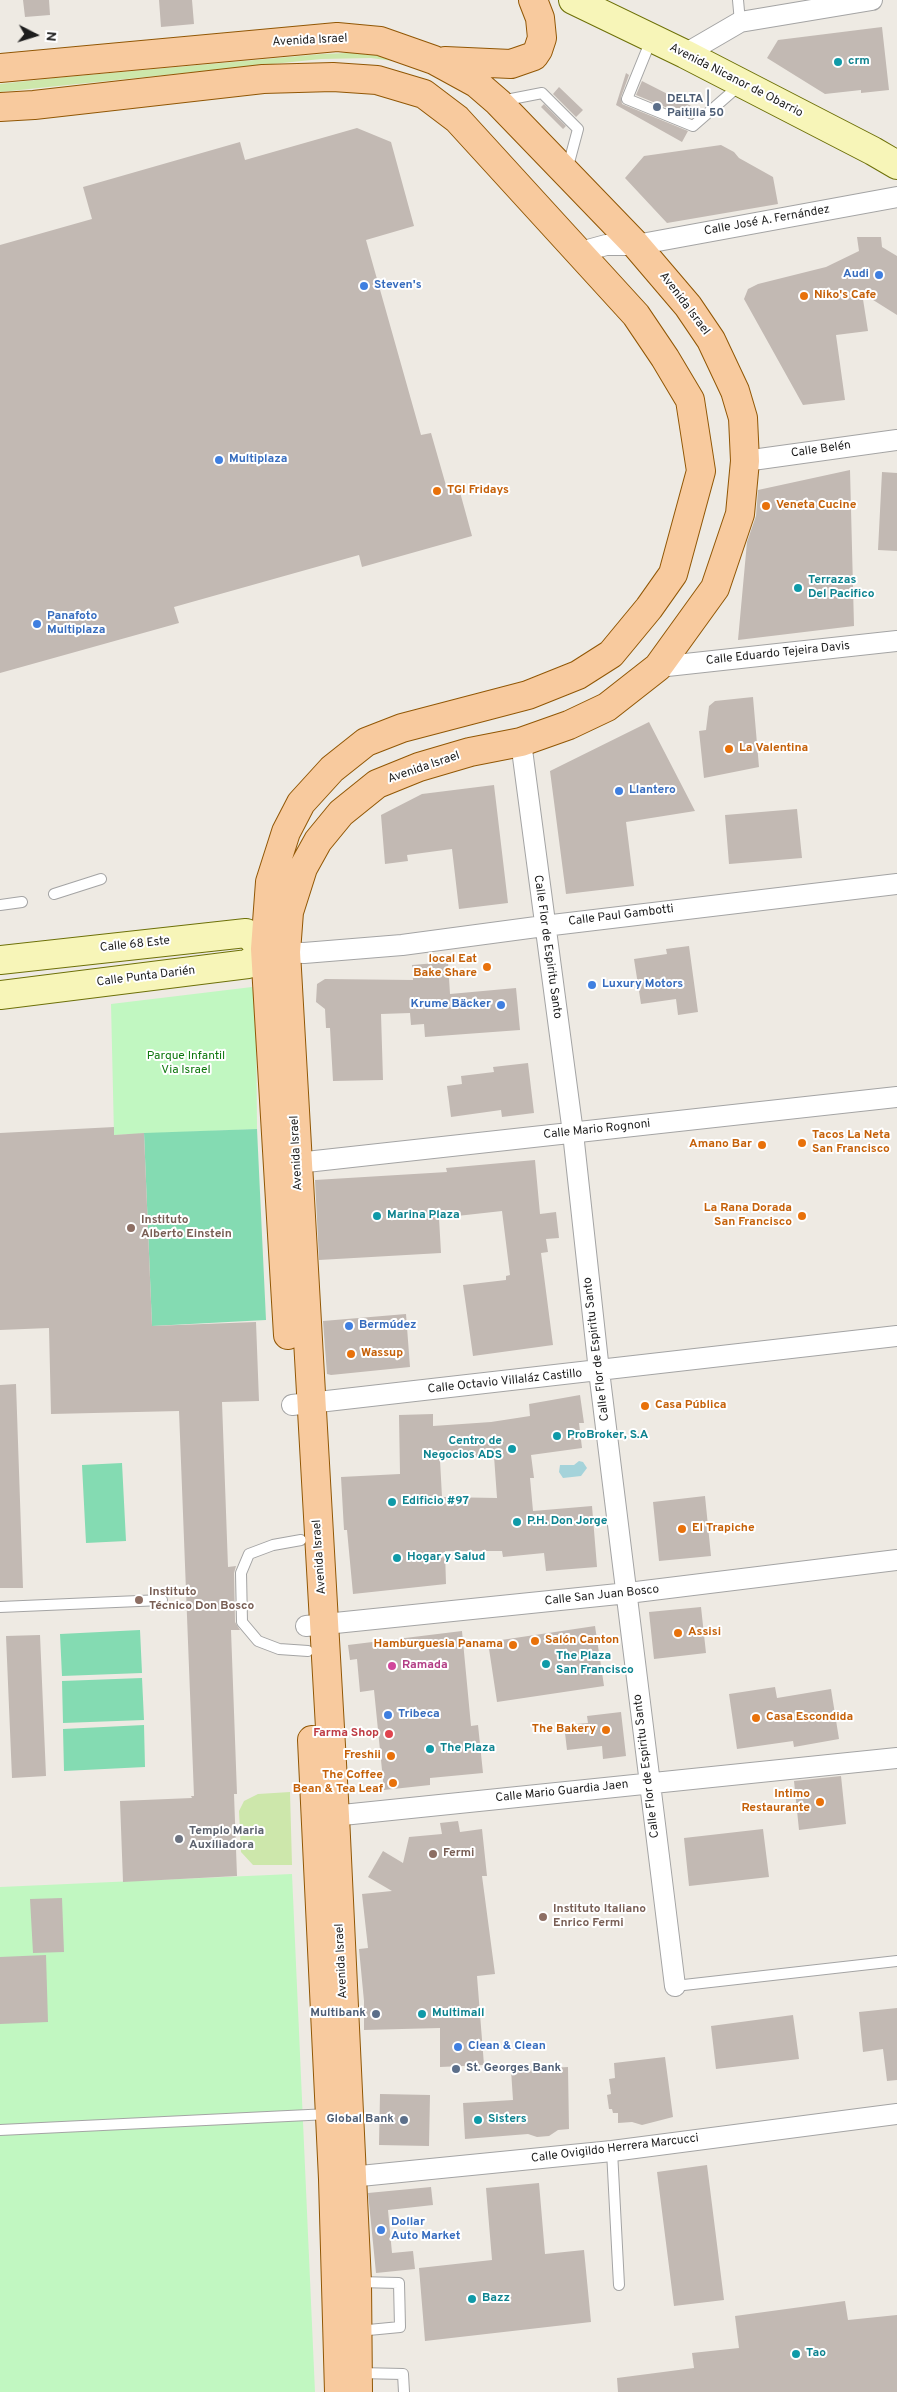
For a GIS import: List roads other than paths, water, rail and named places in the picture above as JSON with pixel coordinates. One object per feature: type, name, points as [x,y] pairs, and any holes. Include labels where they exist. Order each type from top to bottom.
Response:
[{"type":"main road","points":[[434,60],[492,65],[511,64],[528,59],[538,50],[542,38],[540,18],[533,0]]},
{"type":"main road","name":"Avenida Israel","points":[[0,68],[337,37],[380,41],[434,60],[476,83],[498,102],[636,245],[688,306],[711,340],[724,367],[743,418],[745,461],[740,514],[715,588],[658,668],[607,707],[569,725],[521,742],[470,752],[419,767],[377,784],[341,813],[318,841],[303,868],[276,950],[313,1634],[325,1816],[343,2178],[339,2392]]},
{"type":"main road","points":[[0,107],[34,105],[263,79],[333,77],[377,80],[424,94],[457,119],[577,253]]},
{"type":"main road","name":"Avenida Israel","points":[[313,1634],[301,1540],[297,1163],[270,882],[286,832],[300,803],[332,769],[366,742],[402,728],[528,695],[578,676],[611,654],[650,608],[674,574],[701,471],[690,400],[666,358],[636,315],[577,253]]},
{"type":"main road","name":"Avenida Israel","points":[[325,1816],[329,2114],[343,2178],[357,2282],[358,2382]]},
{"type":"street","name":"Avenida Nicanor de Obarrio","points":[[573,0],[685,54],[873,151],[897,166]]},
{"type":"street","points":[[685,54],[740,22],[872,0]]},
{"type":"street","name":"Calle José A. Fernández","points":[[577,253],[606,244],[636,245],[897,197]]},
{"type":"street","name":"Calle Belén","points":[[745,461],[897,440]]},
{"type":"street","name":"Calle Eduardo Tejeira Davis","points":[[658,668],[897,641]]},
{"type":"street","name":"Calle Flor de Espiritu Santo","points":[[521,742],[573,1133],[599,1371],[675,1986]]},
{"type":"street","name":"Calle Paul Gambotti","points":[[276,950],[304,953],[402,945],[897,884]]},
{"type":"street","name":"Calle 68 Este","points":[[0,960],[148,960],[246,933],[276,950]]},
{"type":"street","name":"Calle Punta Darién","points":[[0,995],[148,960]]},
{"type":"street","name":"Calle Mario Rognoni","points":[[297,1163],[897,1097]]},
{"type":"street","name":"Calle Octavio Villaláz Castillo","points":[[301,1404],[897,1336]]},
{"type":"street","name":"Calle San Juan Bosco","points":[[313,1634],[897,1560]]},
{"type":"street","name":"Calle Mario Guardia Jaen","points":[[325,1816],[897,1758]]},
{"type":"street","name":"Calle Ovigildo Herrera Marcucci","points":[[343,2178],[612,2151],[897,2114]]},
{"type":"lane","points":[[738,0],[740,22]]},
{"type":"lane","points":[[651,39],[627,99],[693,126],[741,83]]},
{"type":"lane","points":[[498,102],[542,93],[578,129],[566,171]]},
{"type":"lane","points":[[54,894],[101,879]]},
{"type":"lane","points":[[0,905],[22,902]]},
{"type":"lane","points":[[301,1540],[273,1545],[249,1554],[241,1572],[242,1622],[258,1641],[279,1649],[313,1634]]},
{"type":"lane","points":[[0,1607],[162,1600]]},
{"type":"lane","points":[[675,1986],[897,1961]]},
{"type":"lane","points":[[0,2130],[329,2114]]},
{"type":"lane","points":[[612,2151],[618,2285]]},
{"type":"lane","points":[[357,2282],[399,2283],[400,2327],[358,2331]]},
{"type":"lane","points":[[358,2382],[403,2374],[404,2392]]},
{"type":"water","points":[[579,1461],[583,1462],[587,1468],[581,1476],[563,1478],[559,1472],[560,1465],[574,1465]]},
{"type":"place","name":"crm","points":[[838,62]]},
{"type":"place","name":"DELTA | Paitilla 50","points":[[657,107]]},
{"type":"place","name":"Audi","points":[[879,275]]},
{"type":"place","name":"Steven's","points":[[364,286]]},
{"type":"place","name":"Niko's Cafe","points":[[804,296]]},
{"type":"place","name":"Multiplaza","points":[[219,460]]},
{"type":"place","name":"TGI Fridays","points":[[437,491]]},
{"type":"place","name":"Veneta Cucine","points":[[766,506]]},
{"type":"place","name":"Terrazas Del Pacifico","points":[[798,588]]},
{"type":"place","name":"Panafoto Multiplaza","points":[[37,624]]},
{"type":"place","name":"La Valentina","points":[[729,749]]},
{"type":"place","name":"Llantero","points":[[619,791]]},
{"type":"place","name":"local Eat Bake Share","points":[[487,967]]},
{"type":"place","name":"Luxury Motors","points":[[592,985]]},
{"type":"place","name":"Krume Bäcker","points":[[501,1005]]},
{"type":"place","name":"Tacos La Neta San Francisco","points":[[802,1143]]},
{"type":"place","name":"Amano Bar","points":[[762,1145]]},
{"type":"place","name":"Marina Plaza","points":[[377,1216]]},
{"type":"place","name":"La Rana Dorada San Francisco","points":[[802,1216]]},
{"type":"place","name":"Instituto Alberto Einstein","points":[[131,1228]]},
{"type":"place","name":"Bermúdez","points":[[349,1326]]},
{"type":"place","name":"Wassup","points":[[351,1354]]},
{"type":"place","name":"Casa Pública","points":[[645,1406]]},
{"type":"place","name":"ProBroker, S.A","points":[[557,1436]]},
{"type":"place","name":"Centro de Negocios ADS","points":[[512,1449]]},
{"type":"place","name":"Edificio #97","points":[[392,1502]]},
{"type":"place","name":"P.H. Don Jorge","points":[[517,1522]]},
{"type":"place","name":"El Trapiche","points":[[682,1529]]},
{"type":"place","name":"Hogar y Salud","points":[[397,1558]]},
{"type":"place","name":"Instituto Técnico Don Bosco","points":[[139,1600]]},
{"type":"place","name":"Assisi","points":[[678,1633]]},
{"type":"place","name":"Salón Canton","points":[[535,1641]]},
{"type":"place","name":"Hamburguesia Panama","points":[[513,1645]]},
{"type":"place","name":"The Plaza San Francisco","points":[[546,1664]]},
{"type":"place","name":"Ramada","points":[[392,1666]]},
{"type":"place","name":"Tribeca","points":[[388,1715]]},
{"type":"place","name":"Casa Escondida","points":[[756,1718]]},
{"type":"place","name":"The Bakery","points":[[606,1730]]},
{"type":"place","name":"Farma Shop","points":[[389,1734]]},
{"type":"place","name":"The Plaza","points":[[430,1749]]},
{"type":"place","name":"Freshii","points":[[391,1756]]},
{"type":"place","name":"The Coffee Bean & Tea Leaf","points":[[393,1783]]},
{"type":"place","name":"Intimo Restaurante","points":[[820,1802]]},
{"type":"place","name":"Templo Maria Auxiliadora","points":[[179,1839]]},
{"type":"place","name":"Fermi","points":[[433,1854]]},
{"type":"place","name":"Instituto Italiano Enrico Fermi","points":[[543,1917]]},
{"type":"place","name":"Multibank","points":[[376,2014]]},
{"type":"place","name":"Multimall","points":[[422,2014]]},
{"type":"place","name":"Clean & Clean","points":[[458,2047]]},
{"type":"place","name":"St. Georges Bank","points":[[456,2069]]},
{"type":"place","name":"Global Bank","points":[[404,2120]]},
{"type":"place","name":"Sisters","points":[[478,2120]]},
{"type":"place","name":"Dollar Auto Market","points":[[381,2230]]},
{"type":"place","name":"Bazz","points":[[472,2299]]},
{"type":"place","name":"Tao","points":[[796,2354]]},
{"type":"park label","name":"Parque Infantil Via Israel","points":[[186,1064]]}]
